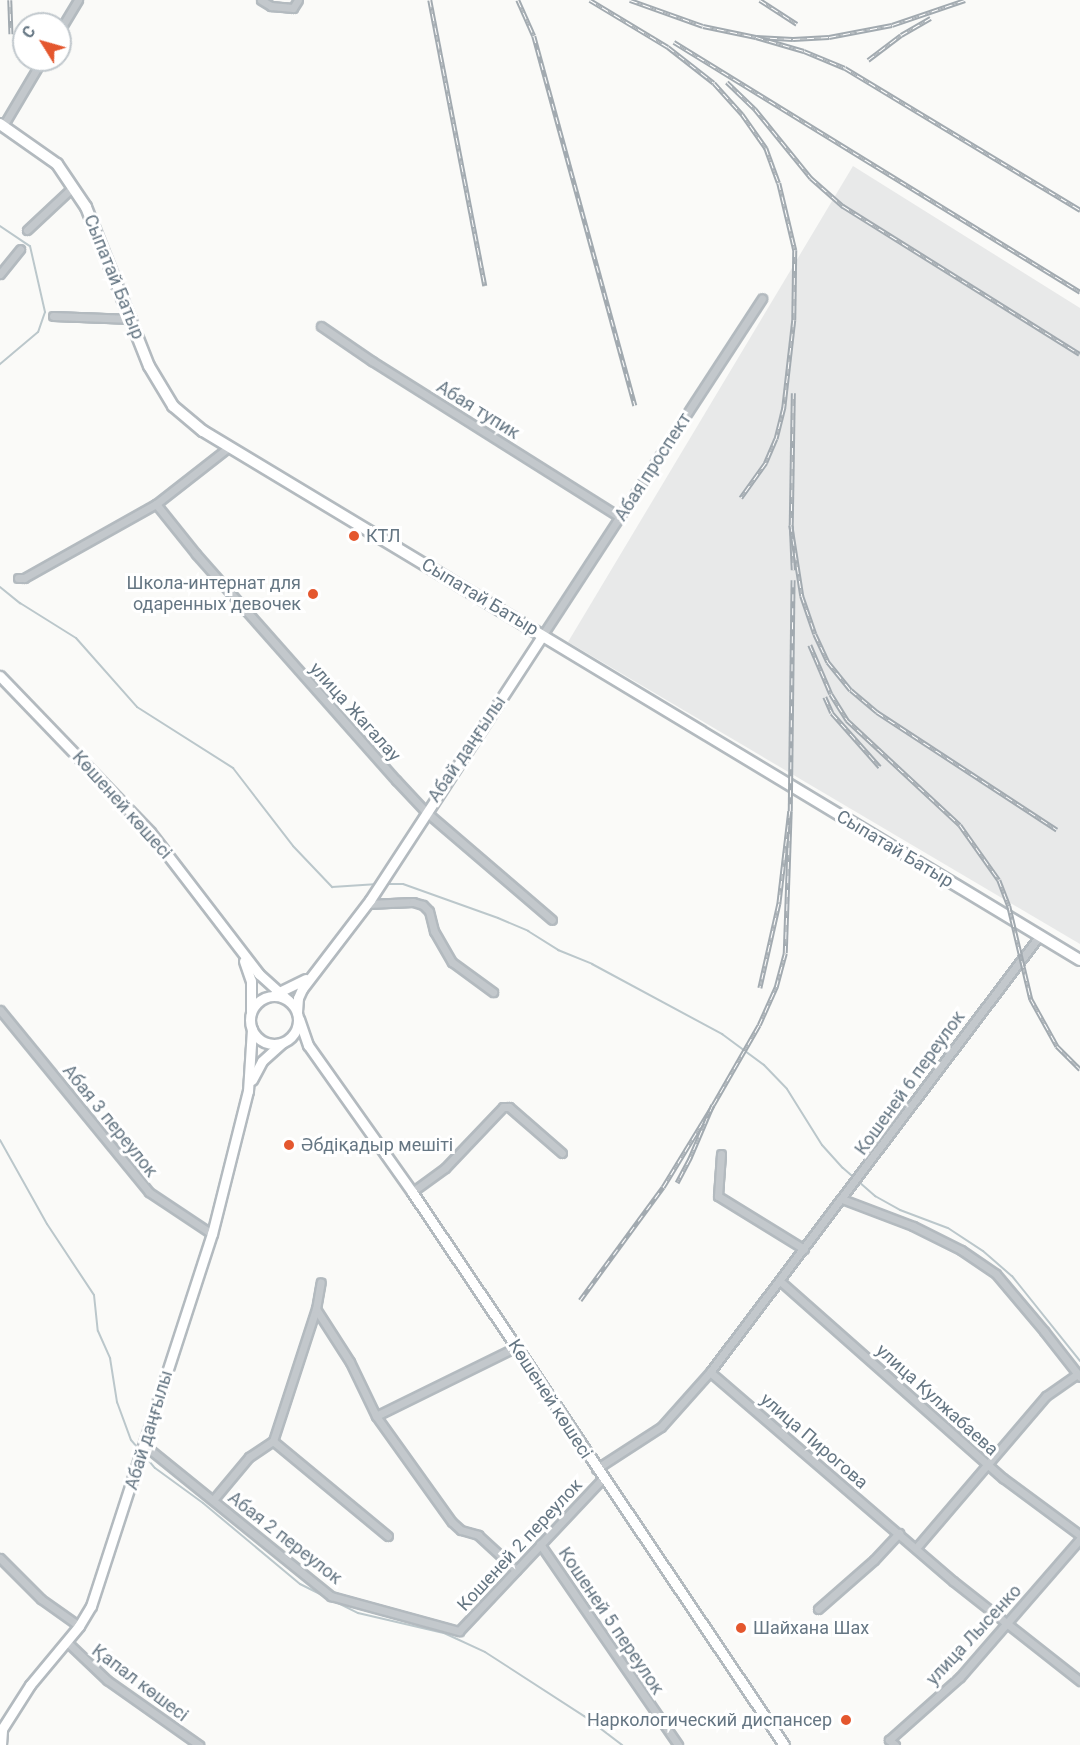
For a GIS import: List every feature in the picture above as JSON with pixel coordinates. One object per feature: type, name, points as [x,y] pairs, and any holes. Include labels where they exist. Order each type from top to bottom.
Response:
[{"type":"main road","name":"Сыпатай Батыр","points":[[2,125],[57,164],[73,187],[86,207],[149,366],[173,406],[203,431],[1080,960]]},
{"type":"main road","name":"Абай даңғылы","points":[[369,902],[425,812],[542,636]]},
{"type":"main road","name":"Көшеней көшесі","points":[[0,676],[150,832],[233,943]]},
{"type":"main road","points":[[248,1091],[262,1061],[295,1032],[298,998],[316,969],[369,902]]},
{"type":"main road","points":[[233,943],[259,974],[290,1001],[298,1016]]},
{"type":"main road","points":[[233,943],[246,963],[251,981],[252,1029],[248,1091]]},
{"type":"main road","points":[[251,1014],[261,1000],[297,985],[316,969]]},
{"type":"main road","points":[[269,996],[290,1001]]},
{"type":"main road","name":"Көшеней көшесі","points":[[298,1016],[304,1037],[315,1055],[412,1192],[596,1469],[784,1745]]},
{"type":"main road","points":[[252,1029],[261,1040],[268,1043],[283,1042],[302,1045],[315,1055]]},
{"type":"main road","name":"Абай даңғылы","points":[[1,1745],[1,1729],[30,1685],[79,1626],[91,1606],[212,1234],[248,1091]]},
{"type":"street","points":[[261,0],[271,6],[293,8],[298,0]]},
{"type":"street","points":[[2,125],[35,72]]},
{"type":"street","points":[[27,230],[73,187]]},
{"type":"street","points":[[0,274],[20,249]]},
{"type":"street","name":"Абая проспект","points":[[542,636],[762,298]]},
{"type":"street","points":[[53,316],[132,320]]},
{"type":"street","name":"Абая тупик","points":[[321,326],[372,361],[620,517]]},
{"type":"street","points":[[18,578],[24,578],[156,504],[229,447]]},
{"type":"street","name":"улица Жагалау","points":[[156,504],[196,555],[425,812],[552,920]]},
{"type":"street","points":[[369,902],[413,902],[423,905],[429,911],[434,931],[452,962],[493,992]]},
{"type":"street","name":"Кошеней 6 переулок","points":[[596,1469],[661,1427],[710,1372],[1040,935]]},
{"type":"street","name":"Абая 3 переулок","points":[[0,1010],[148,1192],[212,1234]]},
{"type":"street","points":[[412,1192],[445,1168],[503,1107],[509,1107],[562,1153]]},
{"type":"street","points":[[721,1154],[718,1196],[804,1250]]},
{"type":"street","points":[[842,1199],[913,1226],[962,1250],[996,1274],[1079,1376],[1046,1396],[916,1548]]},
{"type":"street","name":"улица Кулжабаева","points":[[780,1281],[987,1464],[1080,1537]]},
{"type":"street","points":[[213,1500],[249,1456],[273,1441],[316,1309],[321,1282]]},
{"type":"street","points":[[316,1309],[350,1362],[376,1416],[452,1522],[461,1530],[478,1535],[516,1570]]},
{"type":"street","points":[[376,1416],[516,1347]]},
{"type":"street","name":"улица Пирогова","points":[[710,1372],[1007,1624],[1080,1681]]},
{"type":"street","points":[[273,1441],[388,1536]]},
{"type":"street","name":"Абая 2 переулок","points":[[143,1444],[331,1596],[459,1631]]},
{"type":"street","name":"Кошеней 2 переулок","points":[[459,1631],[603,1479]]},
{"type":"street","points":[[818,1609],[874,1560],[899,1533]]},
{"type":"street","name":"улица Лысенко","points":[[895,1745],[889,1740],[960,1677],[1080,1537]]},
{"type":"street","name":"Кошеней 5 переулок","points":[[540,1544],[678,1745]]},
{"type":"street","name":"Қапал көшесі","points":[[0,1558],[41,1599],[79,1626]]},
{"type":"street","name":"Қапал көшесі","points":[[66,1641],[107,1680],[199,1745]]},
{"type":"shaded area","points":[[853,166],[1080,308],[1080,944],[568,642]]},
{"type":"waterway","points":[[0,226],[30,246],[45,312],[38,332],[0,364]]},
{"type":"waterway","points":[[0,587],[20,603],[76,638],[137,707],[233,768],[293,846],[332,887],[378,884]]},
{"type":"waterway","points":[[384,884],[403,884],[528,931],[558,950],[592,964],[722,1034],[764,1065],[787,1089],[822,1145],[843,1168],[875,1196],[900,1210],[948,1228],[983,1251],[1012,1276],[1080,1361]]},
{"type":"waterway","points":[[0,1140],[47,1224],[94,1295],[98,1331],[110,1358],[117,1402],[131,1440],[138,1448]]},
{"type":"waterway","points":[[144,1455],[155,1468],[203,1503],[300,1584],[358,1613],[444,1633],[485,1652],[584,1716],[622,1745]]},
{"type":"railway","points":[[10,0],[11,34]]},
{"type":"railway","points":[[430,0],[485,286]]},
{"type":"railway","points":[[518,0],[534,36],[635,405]]},
{"type":"railway","points":[[590,0],[668,47],[714,83],[742,114],[766,148],[779,183],[795,250],[794,320],[784,408],[776,439],[766,463],[741,498]]},
{"type":"railway","points":[[630,0],[703,26],[756,37],[793,39],[829,37],[892,25],[965,0]]},
{"type":"railway","points":[[760,0],[797,24]]},
{"type":"railway","points":[[868,60],[901,35],[930,18]]},
{"type":"railway","points":[[756,37],[804,51],[845,68],[1080,210]]},
{"type":"railway","points":[[674,42],[1080,292]]},
{"type":"railway","points":[[727,82],[755,109],[811,178],[843,206],[1080,354]]},
{"type":"railway","points":[[791,525],[793,393]]},
{"type":"railway","points":[[793,570],[791,525],[802,596],[815,634],[828,662],[851,690],[877,712],[1057,830]]},
{"type":"railway","points":[[790,811],[793,580]]},
{"type":"railway","points":[[810,645],[831,694],[847,720],[960,825],[999,880],[1009,906],[1031,999],[1057,1046],[1080,1069]]},
{"type":"railway","points":[[825,697],[832,713],[880,767]]},
{"type":"railway","points":[[713,1105],[759,1025],[776,987],[785,953],[790,811],[779,904],[760,988]]},
{"type":"railway","points":[[580,1300],[663,1187],[713,1105],[677,1183]]},
{"type":"place","name":"КТЛ","points":[[354,536]]},
{"type":"place","name":"Школа-интернат для одаренных девочек","points":[[313,594]]},
{"type":"place","name":"Әбдіқадыр мешіті","points":[[289,1145]]},
{"type":"place","name":"Шайхана Шах","points":[[741,1628]]},
{"type":"place","name":"Наркологический диспансер","points":[[846,1720]]}]
